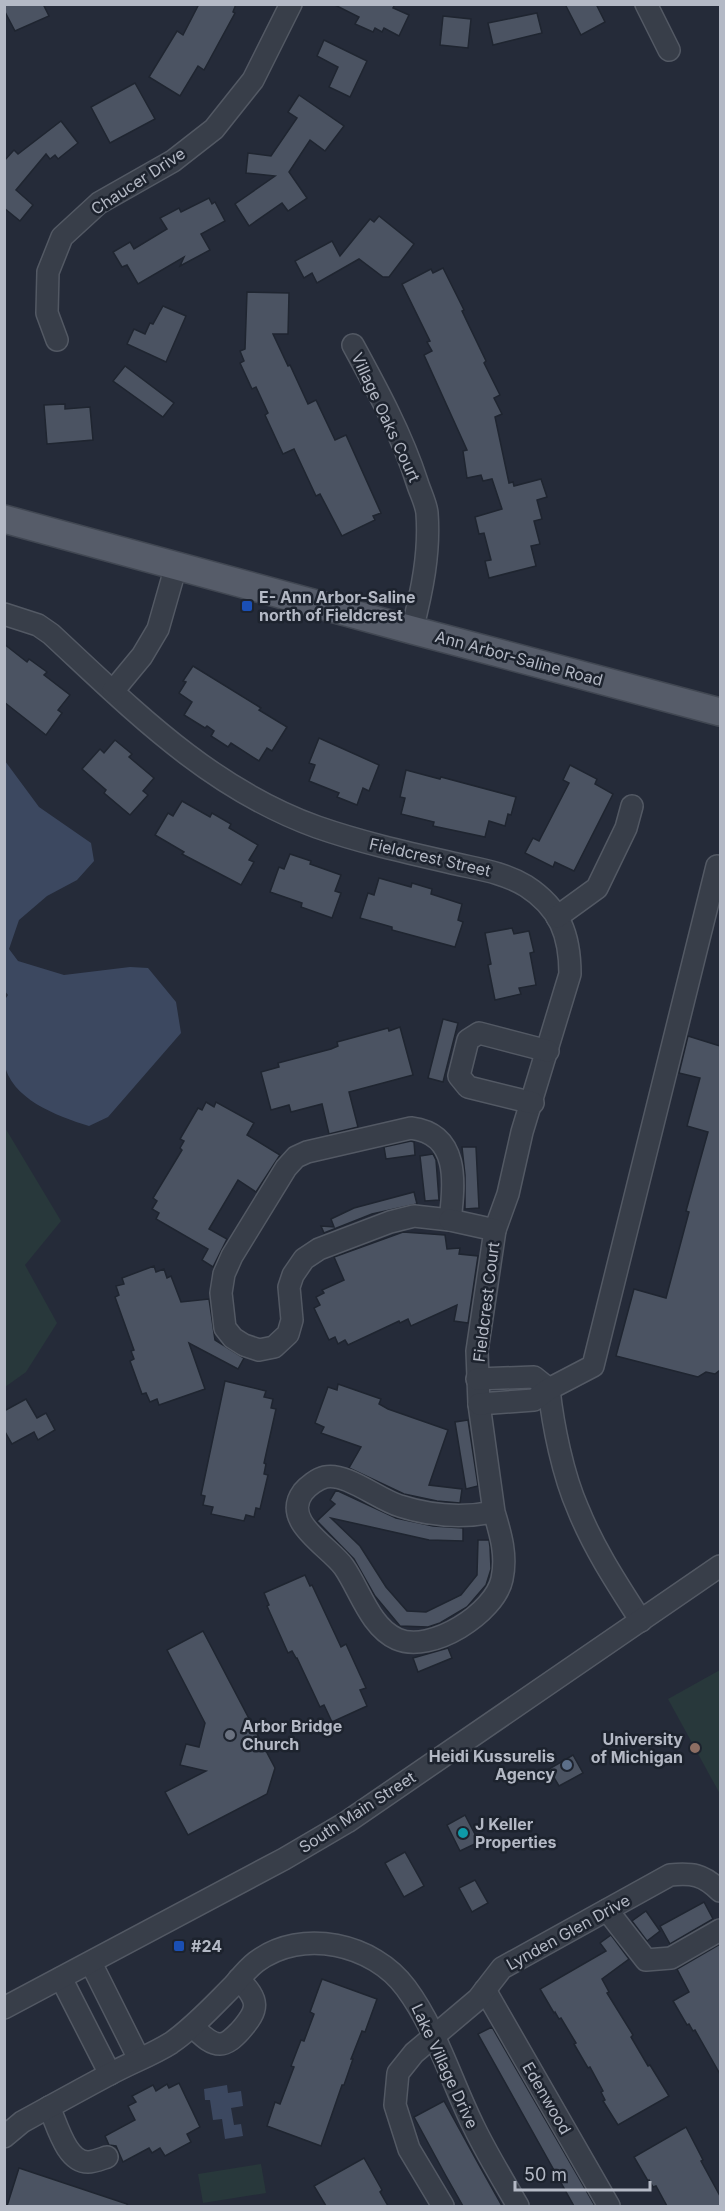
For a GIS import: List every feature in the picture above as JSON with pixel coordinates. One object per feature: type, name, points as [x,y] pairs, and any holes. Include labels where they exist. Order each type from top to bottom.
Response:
[{"type":"main road","name":"Ann Arbor-Saline Road","points":[[4,519],[720,712]]},
{"type":"street","name":"Chaucer Drive","points":[[57,340],[47,313],[48,272],[62,237],[99,203],[173,161],[213,129],[253,80],[291,4]]},
{"type":"street","points":[[646,4],[669,50]]},
{"type":"street","name":"Village Oaks Court","points":[[353,345],[410,461],[426,510],[428,549],[423,585],[412,630]]},
{"type":"street","points":[[113,691],[142,656],[158,629],[176,566]]},
{"type":"street","name":"Fieldcrest Street","points":[[4,614],[38,625],[51,634],[151,727],[194,761],[260,801],[289,816],[343,836],[498,872],[526,886],[550,906],[564,928],[570,950],[570,974],[533,1103],[522,1132],[508,1194],[495,1230]]},
{"type":"street","points":[[557,917],[597,888],[626,828],[633,806]]},
{"type":"street","points":[[479,1404],[534,1400],[549,1389],[593,1366],[717,866]]},
{"type":"street","points":[[533,1103],[468,1087],[459,1076],[468,1040],[479,1033],[548,1051]]},
{"type":"street","name":"Fieldcrest Court","points":[[450,1220],[453,1196],[449,1152],[439,1138],[424,1129],[411,1128],[307,1152],[296,1157],[286,1168],[232,1256],[224,1274],[221,1293],[225,1328],[233,1338],[244,1345],[258,1350],[274,1347],[288,1334],[292,1320],[289,1287],[304,1259],[319,1249],[390,1222],[414,1216],[450,1220],[495,1230],[477,1351],[477,1378],[534,1377],[549,1389]]},
{"type":"street","points":[[477,1378],[494,1512],[502,1541],[504,1562],[502,1581],[494,1597],[473,1619],[425,1642],[407,1642],[396,1639],[381,1627],[340,1562],[300,1521],[296,1507],[305,1489],[315,1482],[333,1477],[351,1481],[398,1506],[423,1513],[474,1516],[494,1512]]},
{"type":"street","points":[[549,1389],[556,1431],[577,1508],[609,1570],[641,1621]]},
{"type":"street","name":"South Main Street","points":[[4,2008],[284,1859],[347,1822],[720,1566]]},
{"type":"street","name":"Lynden Glen Drive","points":[[443,2206],[409,2150],[395,2105],[398,2073],[414,2053],[478,1999],[502,1968],[670,1875],[693,1873],[712,1883],[720,1891]]},
{"type":"street","points":[[607,1910],[646,1960],[672,1958],[720,1930]]},
{"type":"street","name":"Lake Village Drive","points":[[4,2137],[22,2122],[169,2044],[193,2027],[259,1960],[280,1950],[303,1944],[320,1943],[351,1949],[379,1962],[393,1972],[415,2001],[474,2128],[518,2206]]},
{"type":"street","points":[[91,1963],[139,2059]]},
{"type":"street","points":[[61,1978],[110,2074]]},
{"type":"street","points":[[193,2027],[209,2041],[222,2044],[232,2039],[252,2016],[255,2005],[252,1993],[239,1979]]},
{"type":"street","name":"Edenwood","points":[[486,1990],[609,2206]]},
{"type":"street","points":[[49,2107],[69,2150],[79,2160],[90,2162],[107,2157]]},
{"type":"shaded area","points":[[4,1126],[61,1221],[25,1265],[57,1323],[26,1372],[5,1387]]},
{"type":"shaded area","points":[[720,1670],[720,1794],[668,1699]]},
{"type":"shaded area","points":[[261,2164],[266,2193],[203,2203],[198,2174]]},
{"type":"water","points":[[5,761],[39,807],[91,843],[94,861],[77,880],[47,896],[19,920],[9,949],[18,961],[64,975],[130,967],[148,968],[176,1002],[181,1033],[108,1117],[89,1126],[50,1111],[25,1096],[8,1075],[4,1062],[4,1001],[8,995],[4,990]]},
{"type":"water","points":[[227,2085],[228,2093],[241,2091],[243,2106],[231,2108],[234,2125],[241,2124],[243,2136],[225,2139],[222,2119],[213,2120],[210,2100],[205,2100],[204,2089]]},
{"type":"building","points":[[4,4],[43,4],[49,16],[15,31],[4,10]]},
{"type":"building","points":[[199,4],[236,4],[233,12],[235,13],[204,70],[198,66],[180,96],[149,77],[177,31],[183,35]]},
{"type":"building","points":[[333,4],[395,4],[393,8],[409,15],[399,36],[384,28],[382,32],[375,28],[373,32],[355,24],[359,17]]},
{"type":"building","points":[[565,4],[596,4],[605,22],[581,35]]},
{"type":"building","points":[[537,13],[542,33],[493,45],[488,23]]},
{"type":"building","points":[[443,16],[471,19],[468,48],[440,45]]},
{"type":"building","points":[[324,40],[367,61],[350,97],[329,87],[338,67],[317,56]]},
{"type":"building","points":[[135,83],[155,119],[110,143],[91,107]]},
{"type":"building","points":[[299,95],[344,126],[325,151],[310,140],[289,172],[307,198],[288,211],[282,203],[249,226],[235,204],[275,176],[246,173],[248,153],[271,156],[297,118],[288,112]]},
{"type":"building","points":[[61,121],[78,143],[58,159],[55,155],[50,159],[46,154],[16,190],[33,205],[20,221],[4,208],[4,161],[14,150],[18,154]]},
{"type":"building","points":[[209,198],[212,204],[215,202],[225,221],[201,234],[210,250],[180,266],[184,257],[138,284],[127,265],[122,267],[113,252],[130,242],[134,249],[167,229],[160,218],[179,208],[181,212]]},
{"type":"building","points":[[379,216],[414,244],[389,277],[383,277],[359,259],[317,283],[312,273],[304,278],[295,261],[332,241],[340,256],[370,219],[374,222]]},
{"type":"building","points":[[443,268],[464,310],[462,311],[486,361],[484,363],[500,395],[494,398],[502,414],[495,417],[509,483],[513,482],[514,486],[541,479],[547,497],[537,500],[542,519],[534,521],[540,544],[531,546],[536,566],[489,578],[485,561],[491,560],[484,533],[479,534],[475,517],[502,509],[492,479],[483,481],[481,475],[467,478],[463,451],[467,450],[424,355],[432,351],[427,342],[430,341],[402,284],[431,269],[433,273]]},
{"type":"building","points":[[247,292],[289,293],[288,334],[273,334],[308,404],[316,400],[335,440],[346,435],[381,513],[373,516],[375,520],[342,536],[320,494],[316,496],[294,449],[283,454],[265,415],[268,413],[256,387],[252,389],[240,363],[244,361],[240,351],[245,349]]},
{"type":"building","points":[[163,306],[186,316],[166,362],[127,344],[134,329],[145,334]]},
{"type":"building","points":[[125,366],[174,403],[163,417],[113,381]]},
{"type":"building","points":[[65,404],[65,409],[90,407],[93,440],[47,444],[44,405]]},
{"type":"building","points":[[4,644],[27,662],[29,659],[47,672],[44,675],[70,695],[58,710],[62,713],[46,735],[4,702]]},
{"type":"building","points":[[193,666],[287,727],[272,751],[267,748],[259,761],[231,743],[228,747],[211,736],[214,731],[184,715],[192,702],[179,693],[186,682],[183,681]]},
{"type":"building","points":[[319,738],[379,765],[369,791],[363,788],[357,805],[337,797],[339,793],[309,781],[315,765],[309,763]]},
{"type":"building","points":[[115,740],[132,754],[129,757],[154,778],[143,791],[148,795],[130,815],[104,793],[106,790],[82,769],[100,749],[104,753]]},
{"type":"building","points":[[570,765],[597,779],[595,784],[613,794],[574,871],[555,862],[553,867],[525,853],[533,838],[539,841],[569,783],[563,780]]},
{"type":"building","points":[[406,770],[516,797],[511,815],[508,814],[505,826],[489,821],[485,837],[433,826],[434,822],[401,814],[405,798],[400,797]]},
{"type":"building","points":[[182,801],[210,817],[212,813],[231,824],[229,828],[258,845],[249,860],[254,862],[241,885],[182,854],[184,852],[155,835],[168,813],[173,816]]},
{"type":"building","points":[[290,854],[341,875],[335,891],[341,893],[332,918],[301,907],[302,903],[270,892],[279,867],[284,869]]},
{"type":"building","points":[[379,878],[411,887],[412,883],[432,889],[431,894],[462,904],[458,920],[463,922],[455,947],[392,930],[392,927],[360,918],[368,893],[374,895]]},
{"type":"building","points":[[512,928],[514,934],[529,931],[534,952],[530,953],[536,985],[519,988],[521,994],[495,1000],[485,933]]},
{"type":"building","points":[[443,1019],[458,1023],[443,1082],[428,1078]]},
{"type":"building","points":[[400,1027],[413,1075],[349,1092],[358,1127],[329,1134],[322,1104],[291,1112],[289,1105],[271,1110],[261,1072],[279,1067],[278,1063],[331,1049],[338,1046],[337,1042],[388,1028],[389,1031]]},
{"type":"building","points":[[688,1036],[720,1046],[720,1370],[715,1374],[706,1372],[698,1377],[616,1356],[634,1289],[666,1298],[689,1212],[686,1211],[708,1132],[687,1126],[700,1078],[679,1073]]},
{"type":"building","points":[[206,1102],[214,1107],[216,1102],[254,1123],[247,1135],[280,1155],[256,1192],[238,1180],[209,1229],[227,1239],[213,1267],[202,1260],[208,1249],[156,1219],[159,1213],[152,1209],[157,1201],[153,1198],[182,1150],[180,1148],[184,1141],[180,1139],[198,1108],[202,1110]]},
{"type":"building","points":[[414,1142],[415,1155],[386,1159],[384,1147]]},
{"type":"building","points":[[462,1147],[476,1147],[479,1208],[465,1209]]},
{"type":"building","points":[[433,1154],[436,1160],[439,1200],[425,1201],[420,1156]]},
{"type":"building","points":[[414,1192],[417,1204],[372,1214],[324,1233],[321,1226],[334,1227],[331,1219],[354,1208]]},
{"type":"building","points":[[403,1232],[445,1235],[447,1249],[460,1248],[459,1254],[478,1256],[468,1323],[454,1321],[457,1305],[411,1326],[408,1319],[400,1323],[399,1321],[348,1345],[345,1340],[338,1344],[335,1337],[329,1340],[314,1308],[320,1305],[316,1297],[324,1293],[322,1290],[344,1280],[334,1257]]},
{"type":"building","points":[[154,1266],[156,1272],[164,1269],[167,1278],[171,1276],[181,1302],[209,1299],[215,1340],[244,1358],[238,1369],[189,1343],[205,1389],[159,1405],[157,1399],[150,1402],[146,1393],[142,1394],[130,1361],[134,1359],[131,1351],[134,1350],[115,1297],[119,1295],[116,1286],[124,1284],[122,1278]]},
{"type":"building","points":[[225,1381],[266,1391],[264,1397],[273,1399],[271,1408],[276,1409],[264,1463],[266,1464],[264,1474],[268,1475],[260,1509],[256,1508],[254,1517],[246,1515],[244,1521],[211,1514],[213,1507],[203,1505],[205,1496],[201,1495]]},
{"type":"building","points":[[338,1384],[381,1399],[379,1404],[388,1409],[448,1430],[429,1485],[462,1489],[460,1503],[404,1494],[349,1468],[361,1447],[321,1433],[324,1427],[315,1423],[328,1387],[337,1390]]},
{"type":"building","points":[[26,1399],[37,1418],[46,1413],[55,1430],[38,1440],[34,1432],[12,1444],[4,1430],[4,1411]]},
{"type":"building","points":[[468,1420],[478,1486],[466,1489],[455,1422]]},
{"type":"building","points":[[336,1490],[396,1518],[433,1526],[463,1528],[463,1541],[429,1540],[331,1518],[360,1546],[386,1587],[407,1611],[426,1612],[461,1595],[477,1575],[478,1540],[489,1540],[491,1569],[486,1585],[467,1607],[440,1623],[428,1627],[400,1626],[375,1596],[354,1559],[317,1521],[335,1504],[330,1500]]},
{"type":"building","points":[[305,1575],[341,1647],[346,1644],[366,1688],[360,1690],[367,1706],[332,1722],[324,1705],[320,1707],[297,1658],[292,1651],[288,1653],[267,1606],[269,1605],[264,1593]]},
{"type":"building","name":"Arbor Bridge Church","points":[[203,1631],[275,1768],[267,1794],[188,1835],[165,1792],[206,1771],[180,1765],[186,1744],[199,1747],[205,1723],[167,1650]]},
{"type":"building","points":[[448,1648],[452,1658],[418,1672],[413,1658]]},
{"type":"building","name":"Heidi Kussurelis Agency","points":[[573,1755],[583,1773],[559,1786],[549,1769]]},
{"type":"building","name":"J Keller Properties","points":[[465,1815],[479,1842],[460,1851],[447,1825]]},
{"type":"building","points":[[405,1852],[424,1886],[404,1897],[385,1863]]},
{"type":"building","points":[[475,1880],[488,1903],[472,1912],[459,1888]]},
{"type":"building","points":[[704,1902],[713,1919],[670,1944],[660,1926]]},
{"type":"building","points":[[646,1911],[660,1931],[647,1941],[632,1921]]},
{"type":"building","points":[[611,1935],[629,1959],[602,1979],[609,1992],[607,1993],[633,2035],[631,2037],[648,2066],[650,2065],[669,2096],[618,2125],[603,2101],[605,2100],[601,2092],[603,2091],[590,2067],[588,2068],[561,2018],[559,2019],[554,2013],[540,1989],[606,1951],[600,1943]]},
{"type":"building","points":[[720,1944],[720,2074],[695,2030],[693,2031],[689,2024],[687,2025],[673,2001],[689,1992],[677,1969]]},
{"type":"building","points":[[322,1979],[377,1999],[365,2032],[362,2031],[351,2059],[353,2059],[321,2146],[267,2126],[275,2102],[280,2104],[301,2040],[304,2041],[314,2014],[310,2012]]},
{"type":"building","points":[[492,2027],[595,2206],[574,2206],[478,2034]]},
{"type":"building","points":[[179,2083],[200,2127],[187,2134],[191,2142],[165,2156],[160,2148],[152,2153],[149,2148],[123,2162],[116,2146],[109,2145],[105,2136],[135,2120],[128,2106],[136,2102],[132,2096],[153,2085],[156,2091],[167,2084],[169,2088]]},
{"type":"building","points":[[444,2101],[502,2206],[463,2206],[446,2176],[414,2117]]},
{"type":"building","points":[[686,2127],[720,2196],[720,2206],[667,2206],[656,2186],[653,2187],[648,2181],[634,2157]]},
{"type":"building","points":[[364,2158],[388,2206],[326,2206],[314,2186]]},
{"type":"building","points":[[19,2168],[127,2204],[127,2206],[7,2206]]},
{"type":"place","name":"E- Ann Arbor-Saline north of Fieldcrest","points":[[247,606]]},
{"type":"place","name":"Arbor Bridge Church","points":[[230,1735]]},
{"type":"place","name":"University of Michigan","points":[[695,1748]]},
{"type":"place","name":"Heidi Kussurelis Agency","points":[[567,1765]]},
{"type":"place","name":"J Keller Properties","points":[[463,1833]]},
{"type":"place","name":"#24","points":[[179,1946]]}]
